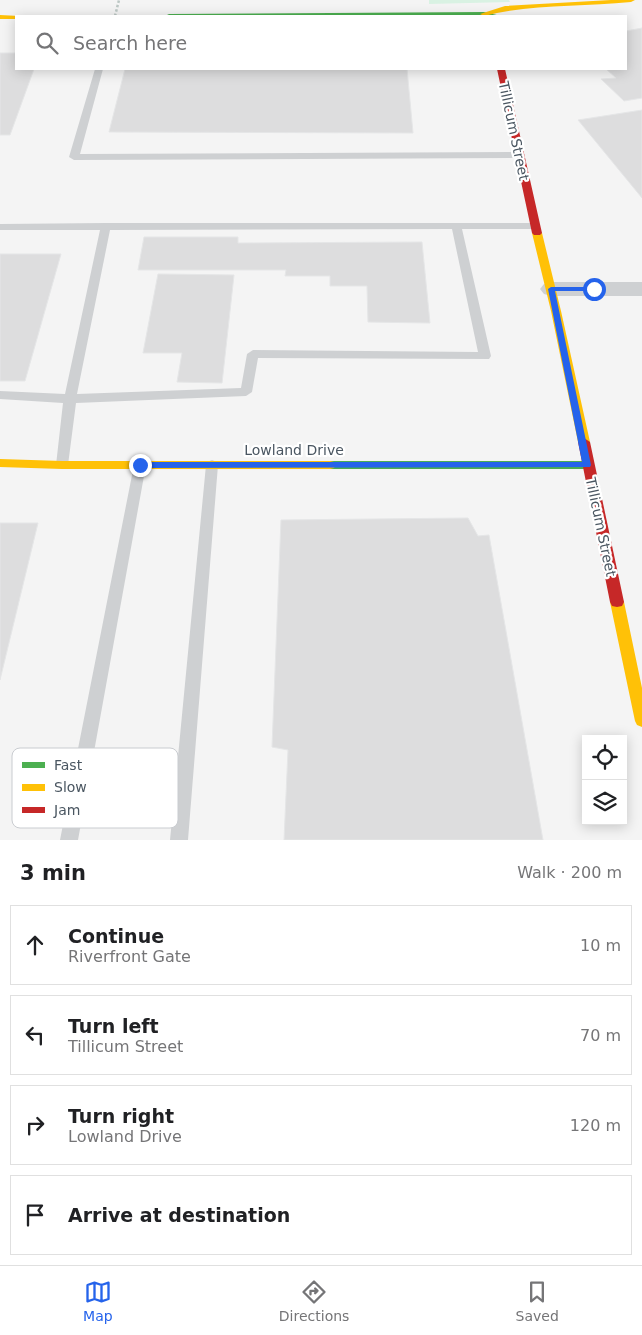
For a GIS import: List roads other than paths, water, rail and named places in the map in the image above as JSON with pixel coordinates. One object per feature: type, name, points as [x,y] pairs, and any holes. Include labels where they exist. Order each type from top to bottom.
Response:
[{"type":"street","points":[[489,15],[505,8],[548,3],[594,4],[631,0]]},
{"type":"street","points":[[0,17],[15,17]]},
{"type":"street","name":"Tillicum Street","points":[[501,70],[535,226],[551,289],[587,465],[637,677],[642,721]]},
{"type":"street","points":[[551,289],[642,289]]},
{"type":"street","name":"Lowland Drive","points":[[0,464],[587,465]]},
{"type":"lane","points":[[100,70],[74,157],[519,155]]},
{"type":"lane","points":[[62,465],[70,400],[106,226]]},
{"type":"lane","points":[[0,395],[70,400],[246,392],[253,354],[485,356],[456,226]]},
{"type":"lane","points":[[0,227],[535,226]]},
{"type":"lane","points":[[86,748],[140,465]]},
{"type":"lane","points":[[179,840],[212,465]]}]
